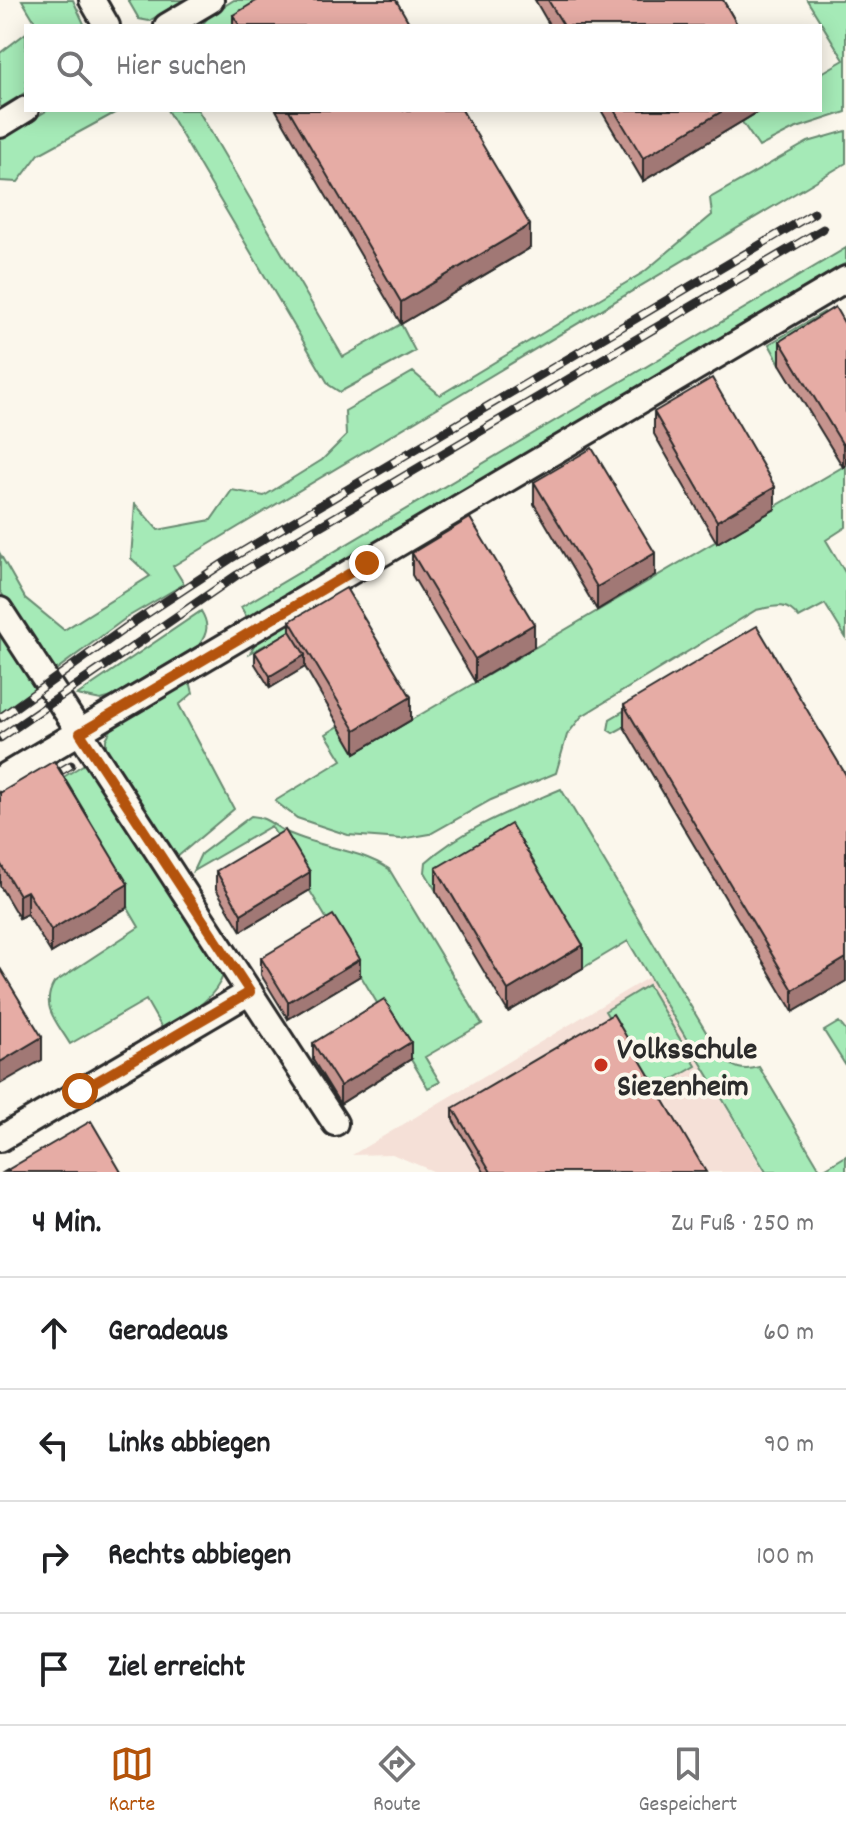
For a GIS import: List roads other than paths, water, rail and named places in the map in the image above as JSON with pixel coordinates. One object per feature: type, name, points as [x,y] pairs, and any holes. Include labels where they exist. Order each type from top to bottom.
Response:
[{"type":"lane","points":[[92,0],[106,24]]},
{"type":"lane","points":[[170,24],[211,0]]},
{"type":"lane","points":[[0,125],[24,110]]},
{"type":"lane","points":[[0,779],[846,279]]},
{"type":"lane","points":[[0,610],[335,1123]]},
{"type":"lane","points":[[0,1139],[250,992]]},
{"type":"railway","points":[[0,718],[128,626],[230,559],[814,213]]},
{"type":"railway","points":[[0,738],[237,575],[823,229]]},
{"type":"railway","points":[[0,807],[71,765]]},
{"type":"place","name":"Volksschule Siezenheim","points":[[601,1065]]}]
